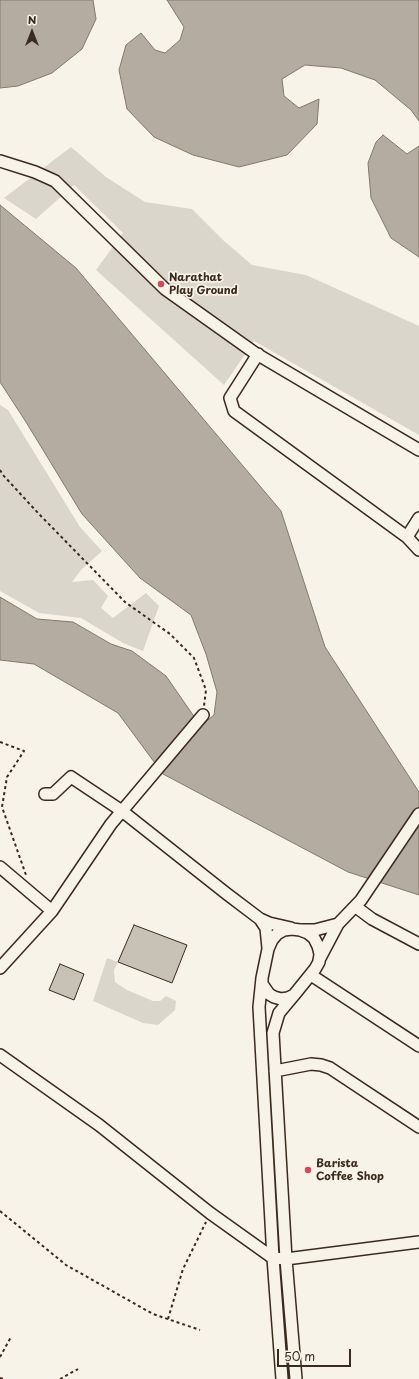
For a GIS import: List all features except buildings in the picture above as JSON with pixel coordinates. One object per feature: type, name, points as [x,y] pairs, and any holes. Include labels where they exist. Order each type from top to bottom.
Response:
[{"type":"street","points":[[0,161],[35,172],[56,181],[166,288],[258,354],[419,450]]},
{"type":"street","points":[[258,354],[230,398],[234,410],[407,537],[419,550]]},
{"type":"street","points":[[407,537],[419,518]]},
{"type":"street","points":[[0,968],[52,911],[111,824],[203,715]]},
{"type":"street","points":[[45,794],[53,794],[71,777],[122,811],[260,919],[269,923],[308,933],[316,942],[320,954],[318,962]]},
{"type":"street","points":[[296,1379],[286,1259],[273,1033],[275,1023],[279,1013],[311,975],[338,924],[358,903],[419,814]]},
{"type":"street","points":[[0,867],[52,911]]},
{"type":"street","points":[[358,903],[372,919],[419,944]]},
{"type":"street","points":[[260,919],[266,928],[268,948]]},
{"type":"street","points":[[282,1379],[273,1258],[259,1007],[262,978],[268,948],[277,934],[284,930],[315,930],[338,924]]},
{"type":"street","points":[[311,975],[419,1046]]},
{"type":"street","points":[[262,978],[262,984],[265,990],[274,998],[288,998],[294,995]]},
{"type":"street","points":[[0,1055],[99,1125],[210,1213],[273,1258],[286,1259],[419,1242]]},
{"type":"street","points":[[275,1071],[311,1064],[330,1068],[419,1127]]},
{"type":"path","points":[[0,470],[38,513],[125,602],[170,634],[194,658],[206,690],[203,715]]},
{"type":"path","points":[[0,742],[24,751],[8,777],[2,807],[33,895]]},
{"type":"path","points":[[0,1211],[66,1265],[153,1314],[200,1330]]},
{"type":"path","points":[[168,1319],[183,1269],[210,1213]]},
{"type":"path","points":[[0,1357],[11,1337]]},
{"type":"path","points":[[60,1379],[78,1369]]},
{"type":"path","points":[[0,1378],[4,1379]]},
{"type":"shaded area","points":[[0,0],[93,0],[96,19],[82,49],[52,73],[18,86],[0,88]]},
{"type":"shaded area","points":[[167,0],[419,0],[419,121],[411,110],[375,80],[341,68],[305,65],[282,79],[284,96],[299,108],[319,99],[317,124],[287,155],[239,167],[193,155],[154,137],[127,109],[119,70],[126,45],[141,33],[155,50],[165,53],[180,40],[184,27]]},
{"type":"shaded area","points":[[383,135],[407,154],[419,146],[419,257],[391,238],[371,198],[368,163],[376,142]]},
{"type":"shaded area","points":[[71,147],[106,177],[145,202],[192,209],[223,240],[252,265],[306,275],[419,326],[419,435],[254,341],[224,385],[96,270],[123,233],[74,185],[36,219],[4,198]]},
{"type":"shaded area","points":[[0,205],[76,268],[281,511],[325,647],[419,792],[419,895],[348,872],[163,774],[118,713],[34,664],[0,660],[0,597],[37,619],[73,622],[111,644],[132,651],[166,676],[193,715],[203,724],[214,715],[217,692],[206,654],[191,615],[140,578],[82,514],[0,382]]},
{"type":"shaded area","points":[[0,405],[8,410],[80,527],[102,551],[81,570],[72,582],[93,580],[108,596],[101,608],[113,618],[146,593],[159,606],[143,651],[123,643],[81,618],[39,613],[0,591]]},
{"type":"shaded area","points":[[107,958],[118,962],[114,970],[115,982],[127,990],[153,1001],[160,1001],[166,996],[176,1001],[175,1010],[158,1025],[143,1023],[93,1001]]},
{"type":"place","name":"Narathat Play Ground","points":[[161,284]]},
{"type":"place","name":"Barista Coffee Shop","points":[[308,1170]]}]
